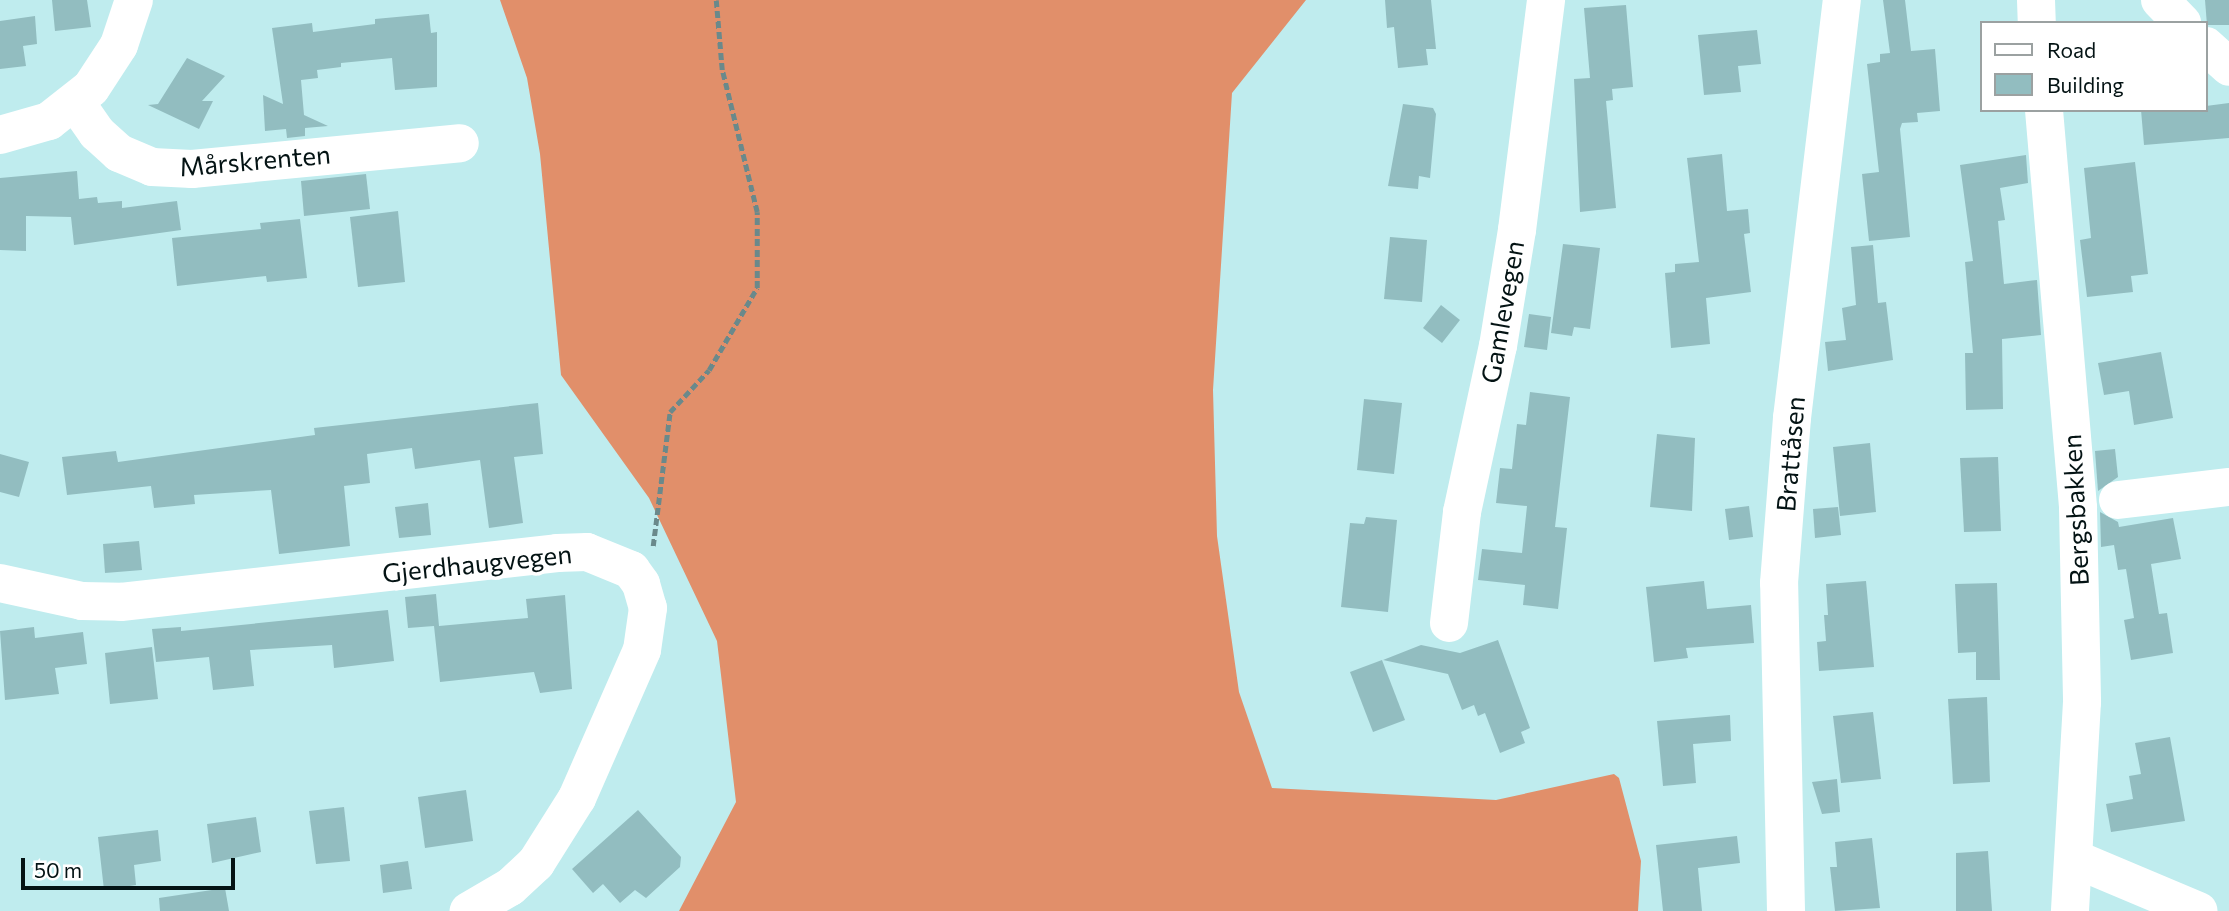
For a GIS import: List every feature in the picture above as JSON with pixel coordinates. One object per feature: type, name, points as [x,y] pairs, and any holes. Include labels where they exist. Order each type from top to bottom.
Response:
[{"type":"street","points":[[0,135],[49,121],[76,103],[101,76],[119,46],[134,0]]},
{"type":"street","name":"Gamlevegen","points":[[1449,623],[1462,512],[1498,346],[1517,230],[1546,0]]},
{"type":"street","name":"Brattåsen","points":[[1786,911],[1779,583],[1792,418],[1842,0]]},
{"type":"street","points":[[2036,0],[2037,21]]},
{"type":"street","points":[[2160,0],[2180,21]]},
{"type":"street","points":[[2208,48],[2229,67]]},
{"type":"street","name":"Mårskrenten","points":[[76,103],[97,134],[119,153],[152,167],[192,169],[460,143]]},
{"type":"street","name":"Bergsbakken","points":[[2044,112],[2078,508],[2082,702],[2070,911]]},
{"type":"street","points":[[2118,500],[2229,488]]},
{"type":"street","name":"Gjerdhaugvegen","points":[[0,583],[82,601],[121,602],[587,552],[631,570],[647,599]]},
{"type":"street","points":[[469,911],[510,887],[536,863],[578,798],[642,650],[647,599]]},
{"type":"street","points":[[2075,859],[2199,911]]},
{"type":"path","points":[[647,599],[670,412],[709,370],[757,288],[757,212],[722,70],[716,0]]},
{"type":"shaded area","points":[[500,0],[1306,0],[1232,93],[1213,390],[1217,536],[1239,692],[1272,788],[1496,800],[1614,774],[1619,778],[1641,861],[1638,911],[679,911],[736,802],[717,641],[649,498],[561,375],[540,154],[527,78]]},
{"type":"building","points":[[52,0],[87,0],[91,27],[55,31]]},
{"type":"building","points":[[1385,0],[1431,0],[1436,49],[1426,49],[1428,65],[1398,68],[1394,27],[1387,28]]},
{"type":"building","points":[[1883,0],[1905,0],[1911,51],[1935,49],[1940,111],[1917,113],[1918,122],[1902,123],[1900,129],[1910,237],[1869,241],[1862,174],[1879,172],[1867,64],[1880,62],[1880,54],[1890,53]]},
{"type":"building","points":[[2205,0],[2229,0],[2229,25],[2208,25]]},
{"type":"building","points":[[1626,5],[1633,87],[1612,89],[1613,100],[1606,101],[1616,208],[1580,212],[1574,79],[1590,78],[1584,8]]},
{"type":"building","points":[[429,14],[431,33],[437,32],[437,87],[395,90],[392,58],[341,63],[341,67],[317,70],[318,78],[301,80],[304,115],[328,126],[305,128],[305,136],[287,138],[286,129],[265,131],[263,95],[283,104],[272,28],[312,23],[313,32],[375,24],[375,19]]},
{"type":"building","points":[[35,16],[37,44],[23,46],[26,66],[0,69],[0,21]]},
{"type":"building","points":[[1757,30],[1761,64],[1738,66],[1741,92],[1704,95],[1698,35]]},
{"type":"building","points":[[187,58],[225,76],[202,101],[213,101],[199,129],[148,105],[158,104]]},
{"type":"building","points":[[2229,103],[2229,138],[2144,145],[2141,112],[2208,112],[2208,106]]},
{"type":"building","points":[[1403,104],[1433,108],[1436,114],[1430,178],[1419,176],[1418,189],[1388,186]]},
{"type":"building","points":[[1722,154],[1727,211],[1748,209],[1750,233],[1744,234],[1751,292],[1706,298],[1710,344],[1671,348],[1665,273],[1675,272],[1675,264],[1699,262],[1687,158]]},
{"type":"building","points":[[2026,155],[2028,183],[2000,188],[2005,220],[1998,221],[2004,284],[2037,280],[2041,335],[2002,339],[2003,409],[1966,410],[1965,353],[1973,353],[1965,262],[1973,261],[1960,165]]},
{"type":"building","points":[[2135,162],[2148,274],[2131,276],[2133,292],[2087,297],[2080,240],[2091,238],[2084,168]]},
{"type":"building","points":[[77,171],[79,199],[97,197],[98,203],[122,201],[122,208],[177,201],[181,230],[74,245],[71,217],[26,216],[26,251],[0,250],[0,178]]},
{"type":"building","points":[[366,174],[370,209],[304,216],[301,181]]},
{"type":"building","points":[[398,211],[405,282],[358,287],[350,217]]},
{"type":"building","points":[[300,219],[307,278],[267,282],[266,276],[177,286],[172,238],[261,229],[260,223]]},
{"type":"building","points":[[1390,237],[1427,240],[1422,302],[1384,299]]},
{"type":"building","points":[[1563,244],[1600,248],[1590,329],[1574,327],[1572,336],[1551,333]]},
{"type":"building","points":[[1873,245],[1878,303],[1886,302],[1893,360],[1828,371],[1825,342],[1846,340],[1842,308],[1856,305],[1851,247]]},
{"type":"building","points":[[1441,305],[1460,320],[1442,343],[1423,328]]},
{"type":"building","points":[[1529,314],[1551,317],[1547,350],[1524,347]]},
{"type":"building","points":[[2161,352],[2173,418],[2134,425],[2129,391],[2104,395],[2098,363]]},
{"type":"building","points":[[1530,392],[1570,397],[1555,527],[1567,528],[1558,609],[1523,605],[1525,585],[1478,580],[1482,549],[1522,553],[1527,506],[1496,503],[1500,468],[1512,469],[1517,424],[1526,425]]},
{"type":"building","points":[[1364,399],[1402,403],[1394,474],[1357,470]]},
{"type":"building","points":[[538,403],[543,454],[514,457],[523,523],[489,528],[480,460],[415,469],[412,448],[367,454],[370,483],[344,486],[350,546],[279,554],[271,490],[194,495],[195,504],[154,508],[151,486],[67,495],[62,457],[116,451],[118,462],[315,435],[314,428]]},
{"type":"building","points":[[1657,434],[1695,438],[1692,511],[1650,507]]},
{"type":"building","points":[[1870,443],[1876,512],[1840,516],[1833,447]]},
{"type":"building","points":[[2115,449],[2118,477],[2098,491],[2095,451]]},
{"type":"building","points":[[0,454],[29,462],[19,497],[0,492]]},
{"type":"building","points":[[1998,457],[2001,531],[1964,532],[1960,458]]},
{"type":"building","points":[[428,503],[431,535],[399,538],[395,507]]},
{"type":"building","points":[[1749,506],[1753,537],[1729,540],[1725,509]]},
{"type":"building","points":[[1838,507],[1841,535],[1815,538],[1813,509]]},
{"type":"building","points":[[2100,512],[2118,522],[2119,527],[2173,518],[2181,559],[2151,564],[2159,614],[2167,613],[2173,653],[2131,660],[2124,620],[2134,618],[2126,569],[2118,570],[2114,545],[2101,547]]},
{"type":"building","points":[[1366,517],[1397,520],[1388,612],[1341,607],[1350,523],[1364,524]]},
{"type":"building","points":[[139,541],[142,570],[105,573],[103,544]]},
{"type":"building","points":[[1704,581],[1707,609],[1751,605],[1754,643],[1686,648],[1688,658],[1654,662],[1646,587]]},
{"type":"building","points":[[1866,581],[1874,667],[1819,671],[1817,642],[1826,641],[1826,584]]},
{"type":"building","points":[[1997,583],[2000,680],[1976,680],[1976,652],[1958,653],[1955,584]]},
{"type":"building","points":[[436,594],[439,626],[528,618],[526,599],[565,595],[572,689],[540,693],[534,672],[440,682],[434,626],[408,628],[405,597]]},
{"type":"building","points":[[388,610],[394,661],[334,668],[332,645],[250,650],[254,686],[213,690],[209,657],[156,662],[152,629],[181,627],[181,631]]},
{"type":"building","points":[[34,627],[35,638],[83,632],[87,664],[55,668],[59,694],[5,700],[0,631]]},
{"type":"building","points":[[1498,640],[1530,728],[1521,732],[1525,743],[1500,753],[1485,713],[1478,716],[1474,705],[1462,710],[1448,674],[1383,660],[1421,645],[1460,653]]},
{"type":"building","points":[[152,647],[158,699],[110,704],[105,653]]},
{"type":"building","points":[[1382,660],[1405,720],[1373,732],[1350,672]]},
{"type":"building","points":[[1987,697],[1990,782],[1953,784],[1948,699]]},
{"type":"building","points":[[1873,712],[1881,779],[1841,783],[1833,716]]},
{"type":"building","points":[[1730,715],[1731,741],[1693,744],[1696,783],[1663,786],[1657,721]]},
{"type":"building","points":[[2170,737],[2185,821],[2111,832],[2106,804],[2133,799],[2129,776],[2141,774],[2135,743]]},
{"type":"building","points":[[1837,779],[1840,812],[1822,814],[1812,782]]},
{"type":"building","points":[[466,790],[473,841],[425,848],[418,797]]},
{"type":"building","points":[[344,807],[350,861],[316,864],[309,811]]},
{"type":"building","points":[[638,810],[681,857],[680,867],[646,898],[635,890],[620,903],[603,884],[593,893],[572,869]]},
{"type":"building","points":[[256,817],[261,852],[212,863],[207,824]]},
{"type":"building","points":[[158,830],[161,861],[134,865],[136,885],[104,890],[98,837]]},
{"type":"building","points":[[1737,836],[1740,863],[1698,868],[1702,911],[1663,911],[1656,845]]},
{"type":"building","points":[[1872,838],[1880,908],[1835,911],[1830,867],[1837,867],[1835,842]]},
{"type":"building","points":[[1988,851],[1992,911],[1956,911],[1956,853]]},
{"type":"building","points":[[408,861],[412,889],[383,893],[380,865]]},
{"type":"building","points":[[225,888],[229,911],[160,911],[159,898]]}]
